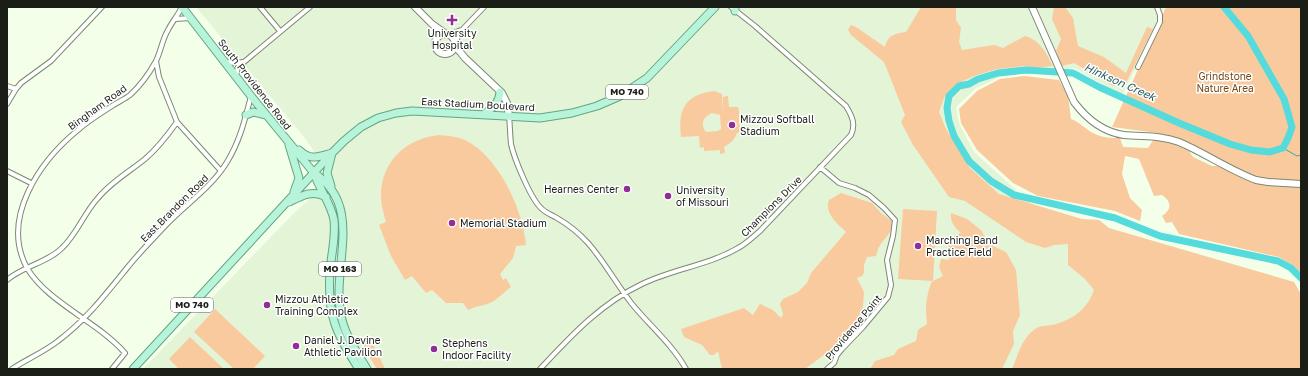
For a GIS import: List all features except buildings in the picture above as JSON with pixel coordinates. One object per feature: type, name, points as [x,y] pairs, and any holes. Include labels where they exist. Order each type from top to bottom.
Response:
[{"type":"main road","name":"South Providence Road","points":[[182,7],[266,115],[314,173],[325,180],[340,206],[344,223],[338,290],[340,314],[344,328],[367,369]]},
{"type":"main road","name":"East Stadium Boulevard","points":[[133,369],[332,153],[361,127],[378,118],[412,111],[540,118],[572,113],[596,106],[620,96],[647,78],[709,11],[715,7]]},
{"type":"main road","points":[[484,114],[496,104],[500,98],[500,92]]},
{"type":"main road","points":[[246,115],[253,112],[266,115]]},
{"type":"main road","points":[[288,141],[305,155],[310,157],[315,158],[332,153],[328,173],[333,193]]},
{"type":"main road","points":[[285,204],[295,190],[299,178],[288,141]]},
{"type":"main road","name":"South Providence Road","points":[[314,173],[317,184],[326,198],[334,219],[335,239],[330,272],[330,305],[338,336],[359,369]]},
{"type":"main road","points":[[285,204],[310,193],[319,193],[326,198]]},
{"type":"main road","points":[[332,253],[335,259],[335,277],[338,290]]},
{"type":"street","points":[[7,104],[21,83],[51,61],[102,7]]},
{"type":"street","name":"Bingham Road","points":[[112,369],[124,353],[84,318],[68,308],[42,286],[26,267],[17,242],[16,230],[21,204],[31,183],[41,168],[65,141],[94,118],[130,95],[141,83],[156,60],[168,29],[182,7]]},
{"type":"street","points":[[260,7],[280,31]]},
{"type":"street","points":[[236,76],[238,67],[310,7]]},
{"type":"street","points":[[415,7],[432,24],[452,37],[465,58],[505,98],[513,149],[534,200],[543,210],[574,229],[588,243],[624,294],[645,320],[675,352],[686,369]]},
{"type":"street","points":[[450,54],[453,52],[462,30],[484,7]]},
{"type":"street","points":[[1032,7],[1074,102],[1097,125],[1123,135],[1173,140],[1256,180],[1301,184]]},
{"type":"street","points":[[1138,67],[1160,22],[1157,7]]},
{"type":"street","name":"Champions Drive","points":[[540,369],[575,331],[598,312],[624,294],[641,284],[656,278],[739,248],[760,231],[851,135],[854,124],[850,112],[846,106],[734,8]]},
{"type":"street","points":[[175,20],[191,18]]},
{"type":"street","points":[[432,24],[437,38],[435,45],[437,52],[444,55],[450,54],[465,58]]},
{"type":"street","points":[[437,38],[439,36],[462,30]]},
{"type":"street","points":[[156,60],[161,83],[176,122],[221,171]]},
{"type":"street","points":[[225,62],[236,64],[244,62]]},
{"type":"street","points":[[7,86],[16,89]]},
{"type":"street","name":"East Brandon Road","points":[[12,369],[58,341],[84,318],[101,301],[128,267],[184,206],[221,171],[240,136],[251,96]]},
{"type":"street","points":[[7,280],[26,267],[46,259],[62,248],[74,234],[97,198],[120,177],[156,150],[176,122]]},
{"type":"street","name":"Providence Point","points":[[820,167],[839,183],[855,188],[868,195],[884,208],[895,220],[887,260],[891,285],[888,296],[863,327],[837,355],[834,363],[828,369]]},
{"type":"street","points":[[7,171],[31,183]]},
{"type":"shaded area","name":"University of Missouri","points":[[196,7],[1165,7],[1123,94],[1114,91],[1075,68],[1002,76],[976,88],[956,107],[959,123],[974,152],[1213,369],[143,369],[294,213],[333,178],[304,137]]},
{"type":"green space","points":[[920,7],[956,7],[956,20],[961,28],[959,42],[962,50],[994,45],[1003,48],[1025,36],[1039,44],[1053,66],[1033,68],[1025,66],[997,69],[977,75],[956,84],[944,98],[939,112],[946,129],[970,168],[999,194],[1082,219],[1099,220],[1109,228],[1294,282],[1301,294],[1301,369],[1012,369],[1021,347],[1031,333],[1042,326],[1063,322],[1080,312],[1088,302],[1094,290],[1085,279],[1068,265],[1068,244],[1054,245],[1045,248],[1026,242],[965,201],[949,197],[913,145],[901,122],[905,115],[884,62],[851,35],[848,30],[851,25],[856,27],[885,47],[886,43],[892,36],[906,32]]},
{"type":"green space","points":[[1054,7],[1065,7],[1073,18],[1078,46],[1104,57],[1126,73],[1147,27],[1153,29],[1124,87],[1113,86],[1074,63],[1062,66],[1056,51],[1061,39],[1052,19]]},
{"type":"green space","name":"Grindstone Nature Area","points":[[1166,7],[1301,7],[1301,182],[1253,179],[1157,133],[1112,127]]},
{"type":"green space","points":[[1024,76],[1059,80],[1068,96],[1071,119],[1098,135],[1107,138],[1120,138],[1123,147],[1148,148],[1154,139],[1164,140],[1189,151],[1193,157],[1212,166],[1219,166],[1254,182],[1264,184],[1301,184],[1301,273],[1294,266],[1279,257],[1179,234],[1172,222],[1166,223],[1162,216],[1168,211],[1170,206],[1168,200],[1162,195],[1154,196],[1139,159],[1125,156],[1122,174],[1130,198],[1142,210],[1140,221],[1115,211],[1038,196],[1013,183],[977,150],[961,123],[959,109],[977,91],[1000,79]]},
{"type":"green space","points":[[714,91],[722,94],[723,112],[723,97],[728,96],[729,107],[738,107],[740,133],[737,133],[735,138],[724,147],[725,153],[720,154],[720,150],[704,151],[704,147],[700,148],[699,136],[681,137],[681,119],[685,105],[696,96]],"holes":[[[712,113],[720,115],[721,129],[718,131],[706,132],[703,126],[703,121],[706,117]]]},
{"type":"green space","name":"Memorial Stadium","points":[[439,135],[456,137],[464,140],[483,152],[501,175],[509,189],[524,232],[526,245],[516,246],[513,258],[500,274],[503,280],[506,278],[511,287],[492,302],[468,310],[463,303],[446,303],[432,290],[426,293],[412,276],[405,280],[391,256],[379,225],[386,222],[381,201],[382,185],[390,163],[397,154],[415,141]]},
{"type":"green space","points":[[841,193],[872,203],[881,213],[893,222],[892,229],[879,247],[876,256],[867,257],[864,265],[864,273],[862,276],[857,278],[864,292],[863,306],[858,319],[863,323],[858,330],[851,333],[843,344],[821,357],[805,369],[722,369],[718,351],[714,355],[710,355],[702,345],[684,337],[681,329],[744,308],[753,315],[760,304],[773,310],[781,318],[783,314],[780,304],[783,299],[798,292],[807,283],[811,273],[846,232],[835,222],[828,210],[829,200]]},
{"type":"green space","name":"Marching Band Practice Field","points":[[903,209],[937,211],[933,281],[898,279]]},
{"type":"green space","points":[[951,213],[967,219],[981,230],[989,244],[1006,252],[1016,270],[1020,315],[1013,331],[1014,344],[1002,369],[870,369],[875,361],[894,355],[898,349],[916,341],[918,330],[927,324],[927,298],[931,283],[943,276],[939,267],[941,259],[949,260],[948,247],[950,240],[961,233],[952,222]]},
{"type":"green space","points":[[215,309],[265,356],[253,369],[234,369],[194,332]]},
{"type":"green space","points":[[190,337],[224,369],[179,369],[169,359]]},
{"type":"green space","points":[[370,338],[385,369],[377,369],[364,348],[365,341]]},
{"type":"waterway","name":"Hinkson Creek","points":[[1224,7],[1248,36],[1284,99],[1292,127],[1283,148],[1270,152],[1251,150],[1230,144],[1099,87],[1073,73],[1026,70],[998,73],[978,79],[969,84],[959,86],[949,96],[947,108],[949,121],[954,136],[969,161],[991,181],[1014,195],[1115,218],[1160,236],[1278,261],[1291,268],[1301,278]]},
{"type":"waterway","points":[[1283,148],[1297,156],[1301,155]]},
{"type":"place","name":"University Hospital","points":[[452,20]]},
{"type":"place","name":"Mizzou Softball Stadium","points":[[732,125]]},
{"type":"place","name":"Hearnes Center","points":[[627,189]]},
{"type":"place","name":"University of Missouri","points":[[668,196]]},
{"type":"place","name":"Memorial Stadium","points":[[452,223]]},
{"type":"place","name":"Marching Band Practice Field","points":[[918,246]]},
{"type":"place","name":"Mizzou Athletic Training Complex","points":[[267,305]]},
{"type":"place","name":"Daniel J. Devine Athletic Pavilion","points":[[296,346]]},
{"type":"place","name":"Stephens Indoor Facility","points":[[434,349]]}]
